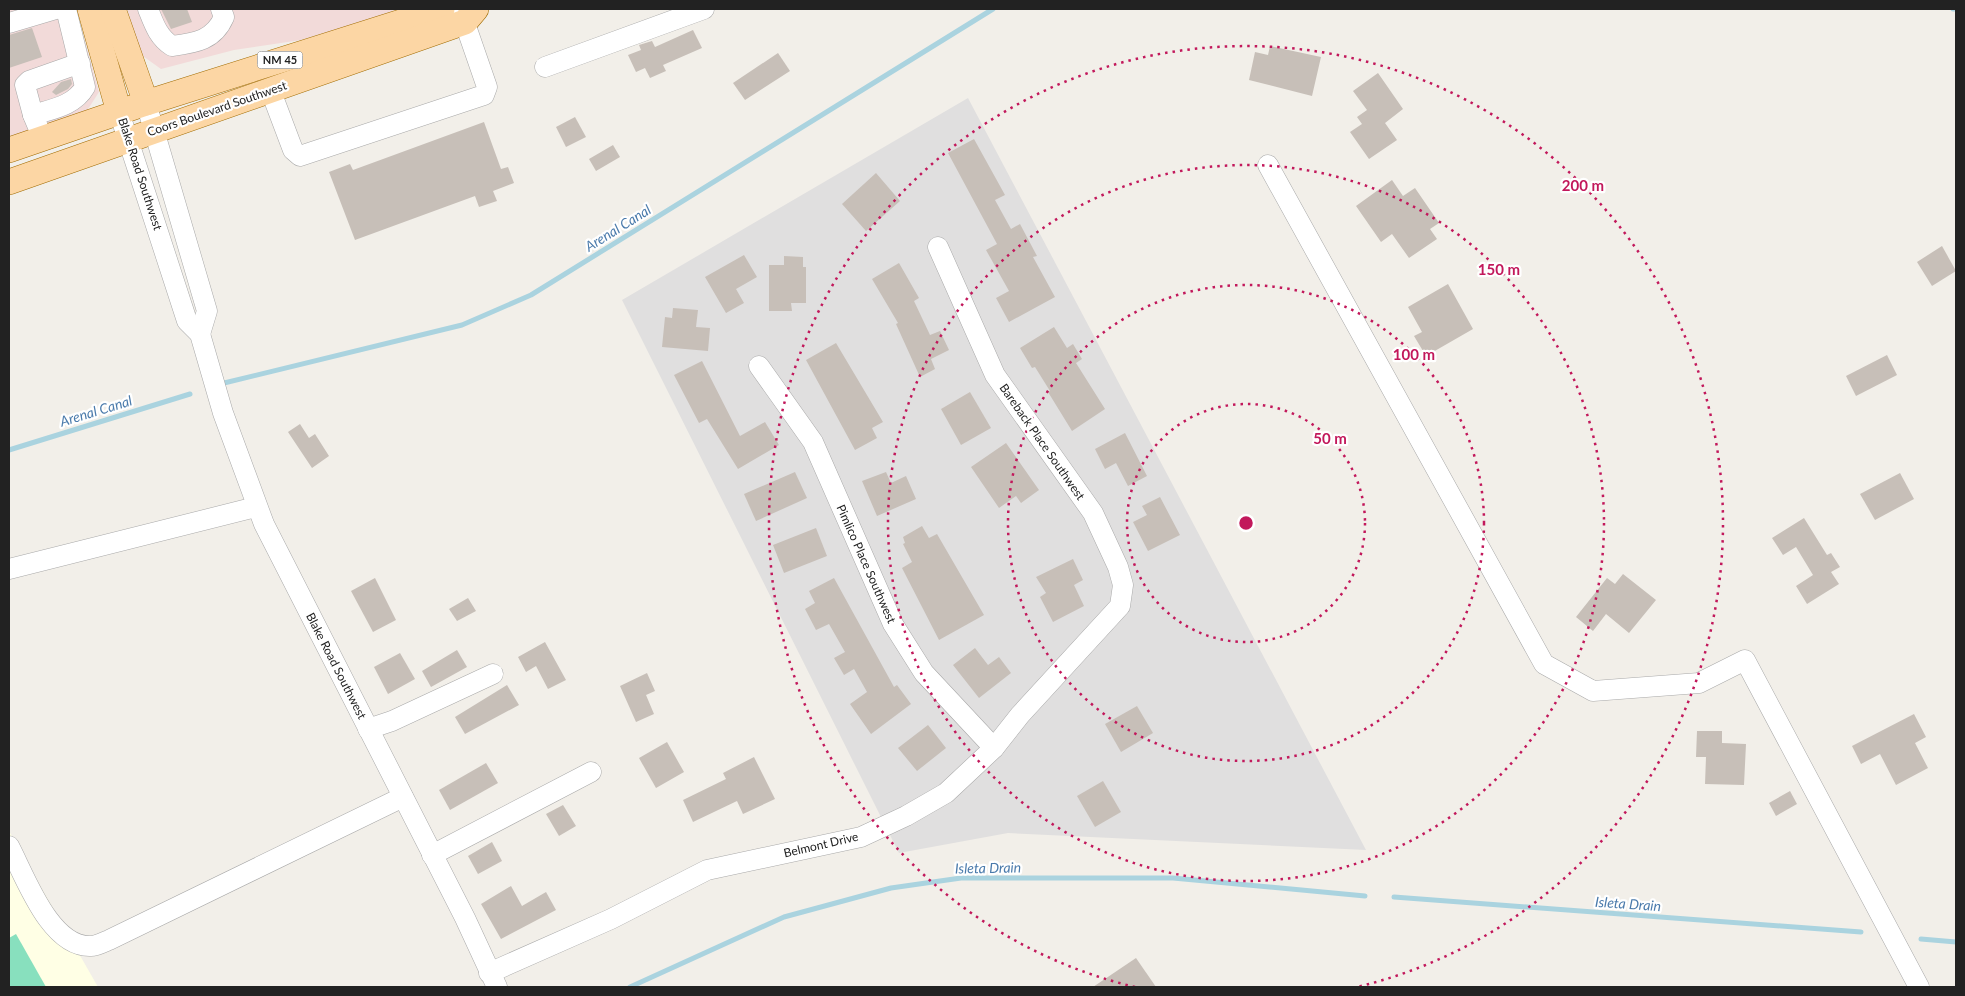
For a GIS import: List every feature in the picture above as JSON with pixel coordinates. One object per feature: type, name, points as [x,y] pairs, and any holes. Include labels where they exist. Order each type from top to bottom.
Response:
[{"type":"main road","name":"Blake Road Southwest","points":[[90,9],[119,112]]},
{"type":"main road","name":"Blake Road Southwest","points":[[113,9],[146,103]]},
{"type":"main road","name":"Coors Boulevard Southwest","points":[[9,150],[146,103],[442,9]]},
{"type":"main road","name":"Coors Boulevard Southwest","points":[[9,182],[270,90],[467,13]]},
{"type":"street","points":[[9,23],[56,9]]},
{"type":"street","points":[[34,115],[62,106],[80,95],[84,87],[66,9]]},
{"type":"street","points":[[148,9],[156,30],[164,41],[172,46],[205,38],[218,30],[224,17],[221,9]]},
{"type":"street","points":[[545,67],[704,9]]},
{"type":"street","points":[[270,90],[293,150],[300,156],[484,95],[488,87],[467,13]]},
{"type":"street","points":[[43,139],[25,91],[25,86],[29,81],[80,63]]},
{"type":"street","name":"Blake Road Southwest","points":[[146,103],[156,130],[207,311],[200,334]]},
{"type":"street","name":"Blake Road Southwest","points":[[119,112],[187,321],[200,334],[223,413],[256,507],[403,797],[493,980]]},
{"type":"street","points":[[1268,165],[1544,664],[1593,691],[1699,683],[1745,660],[1919,987]]},
{"type":"street","name":"Bareback Place Southwest","points":[[938,247],[995,375],[1093,513],[1118,567],[1123,585],[1120,606],[1096,632]]},
{"type":"street","name":"Pimlico Place Southwest","points":[[759,366],[813,442],[893,624],[924,673],[994,748]]},
{"type":"street","points":[[9,569],[256,507]]},
{"type":"street","name":"Belmont Drive","points":[[493,980],[707,870],[862,837],[906,816],[946,793],[994,748],[1020,715],[1096,632]]},
{"type":"street","points":[[368,729],[392,721],[493,674]]},
{"type":"street","points":[[432,855],[591,772]]},
{"type":"street","points":[[9,846],[51,926],[68,940],[90,946],[109,940],[403,797]]},
{"type":"shaded area","points":[[9,9],[76,9],[99,92],[81,120],[9,143]]},
{"type":"shaded area","points":[[127,9],[397,9],[376,18],[301,40],[234,50],[161,69],[140,54]]},
{"type":"shaded area","points":[[968,98],[1366,850],[1008,833],[899,853],[622,300]]},
{"type":"shaded area","points":[[9,831],[98,987],[9,987]]},
{"type":"green space","points":[[16,934],[46,987],[9,987],[9,938]]},
{"type":"building","points":[[161,9],[187,9],[192,22],[171,29]]},
{"type":"building","points":[[32,28],[42,57],[9,68],[9,35]]},
{"type":"building","points":[[693,30],[702,48],[663,65],[666,71],[650,78],[645,68],[636,72],[628,55],[641,50],[639,45],[652,41],[655,47]]},
{"type":"building","points":[[1270,46],[1321,57],[1312,96],[1249,80],[1255,52],[1268,55]]},
{"type":"building","points":[[778,53],[790,71],[745,100],[733,83]]},
{"type":"building","points":[[1378,73],[1403,109],[1385,123],[1397,140],[1369,159],[1350,132],[1362,124],[1357,117],[1367,110],[1353,91]]},
{"type":"building","points":[[71,79],[72,84],[68,89],[56,95],[52,92],[61,82]]},
{"type":"building","points":[[575,117],[586,137],[566,147],[556,127]]},
{"type":"building","points":[[484,122],[501,169],[508,167],[514,183],[493,191],[497,201],[479,207],[475,196],[355,240],[329,172],[350,164],[353,170]]},
{"type":"building","points":[[974,139],[1005,195],[995,200],[1011,229],[1020,224],[1037,256],[1033,257],[1055,297],[1009,322],[996,298],[1009,291],[986,250],[997,244],[948,153]]},
{"type":"building","points":[[613,145],[620,157],[596,171],[589,159]]},
{"type":"building","points":[[876,173],[900,201],[866,231],[842,204]]},
{"type":"building","points":[[1392,180],[1403,196],[1415,188],[1439,223],[1430,229],[1437,239],[1409,258],[1392,234],[1381,242],[1356,206]]},
{"type":"building","points":[[1942,246],[1956,271],[1932,286],[1917,262]]},
{"type":"building","points":[[744,255],[757,277],[736,289],[744,303],[726,313],[705,277]]},
{"type":"building","points":[[784,256],[803,257],[803,267],[806,267],[806,303],[791,303],[792,311],[769,311],[769,265],[784,265]]},
{"type":"building","points":[[899,263],[919,298],[914,301],[930,335],[940,331],[949,350],[931,359],[935,369],[920,377],[896,324],[898,323],[872,279]]},
{"type":"building","points":[[1448,284],[1473,329],[1426,356],[1414,336],[1422,332],[1408,307]]},
{"type":"building","points":[[673,308],[698,310],[696,327],[710,328],[708,351],[662,347],[665,317],[672,318]]},
{"type":"building","points":[[1054,327],[1067,348],[1073,344],[1082,359],[1076,363],[1105,409],[1072,431],[1035,367],[1032,368],[1020,348]]},
{"type":"building","points":[[836,343],[883,422],[872,428],[877,438],[855,450],[806,360]]},
{"type":"building","points":[[1887,355],[1897,375],[1856,396],[1846,376]]},
{"type":"building","points":[[702,361],[740,436],[765,422],[779,445],[738,469],[707,419],[699,423],[674,375]]},
{"type":"building","points":[[970,392],[991,428],[961,445],[941,409]]},
{"type":"building","points":[[300,424],[309,438],[315,434],[329,456],[312,468],[288,432]]},
{"type":"building","points":[[1125,433],[1147,476],[1128,486],[1116,463],[1105,469],[1095,449]]},
{"type":"building","points":[[1006,443],[1039,490],[1021,503],[1016,496],[999,508],[971,467]]},
{"type":"building","points":[[795,472],[807,498],[756,521],[744,494]]},
{"type":"building","points":[[886,472],[891,483],[906,476],[916,499],[877,516],[862,481]]},
{"type":"building","points":[[1900,473],[1914,499],[1875,520],[1860,494]]},
{"type":"building","points":[[1160,497],[1180,535],[1148,551],[1133,522],[1147,515],[1142,506]]},
{"type":"building","points":[[1804,518],[1827,555],[1831,553],[1840,567],[1831,572],[1839,584],[1807,604],[1796,586],[1813,575],[1796,547],[1783,555],[1772,538]]},
{"type":"building","points":[[922,526],[929,538],[937,534],[984,615],[939,640],[902,568],[912,562],[903,544],[905,543],[903,537]]},
{"type":"building","points":[[816,528],[827,556],[784,573],[773,545]]},
{"type":"building","points":[[1073,559],[1083,580],[1074,585],[1084,606],[1053,622],[1040,597],[1046,593],[1036,577]]},
{"type":"building","points":[[1623,574],[1656,600],[1629,633],[1606,614],[1593,631],[1576,617],[1607,578],[1615,584]]},
{"type":"building","points":[[375,578],[396,620],[373,632],[351,591]]},
{"type":"building","points":[[834,578],[894,687],[897,685],[911,704],[871,734],[850,704],[867,692],[854,669],[844,675],[834,658],[845,652],[829,624],[816,630],[805,609],[815,603],[809,591]]},
{"type":"building","points":[[468,598],[476,611],[457,621],[449,609]]},
{"type":"building","points":[[545,642],[566,680],[548,689],[536,666],[526,672],[518,657]]},
{"type":"building","points":[[975,648],[988,665],[999,657],[1011,673],[979,698],[953,665]]},
{"type":"building","points":[[457,650],[467,667],[431,687],[422,671]]},
{"type":"building","points":[[400,653],[415,679],[388,694],[374,667]]},
{"type":"building","points":[[647,673],[655,691],[646,695],[654,714],[636,722],[620,686]]},
{"type":"building","points":[[507,685],[519,705],[465,734],[455,717]]},
{"type":"building","points":[[1137,706],[1153,733],[1121,752],[1105,724]]},
{"type":"building","points":[[1914,714],[1926,737],[1915,743],[1928,768],[1896,785],[1880,754],[1861,764],[1852,746]]},
{"type":"building","points":[[928,725],[946,748],[917,771],[898,748]]},
{"type":"building","points":[[1697,731],[1722,731],[1722,743],[1746,744],[1744,785],[1705,784],[1706,757],[1696,757]]},
{"type":"building","points":[[667,742],[684,772],[656,788],[639,758]]},
{"type":"building","points":[[754,757],[775,799],[743,814],[737,801],[693,822],[683,800],[726,779],[723,773]]},
{"type":"building","points":[[486,763],[498,783],[450,810],[439,790]]},
{"type":"building","points":[[1103,781],[1121,812],[1095,827],[1077,796]]},
{"type":"building","points":[[1790,791],[1797,804],[1776,816],[1769,803]]},
{"type":"building","points":[[563,805],[576,826],[559,836],[546,814]]},
{"type":"building","points":[[492,842],[502,861],[478,874],[468,856]]},
{"type":"building","points":[[511,886],[522,906],[546,892],[556,910],[501,939],[481,904]]},
{"type":"building","points":[[1136,958],[1156,987],[1093,987]]},
{"type":"waterway","name":"Arenal Canal","points":[[220,384],[462,325],[531,295],[993,9]]},
{"type":"waterway","name":"Arenal Canal","points":[[9,450],[190,394]]},
{"type":"waterway","name":"Isleta Drain","points":[[630,987],[784,917],[891,888],[961,878],[1173,878],[1365,896]]},
{"type":"waterway","name":"Isleta Drain","points":[[1394,897],[1861,932]]},
{"type":"waterway","name":"Isleta Drain","points":[[1921,939],[1956,942]]}]
